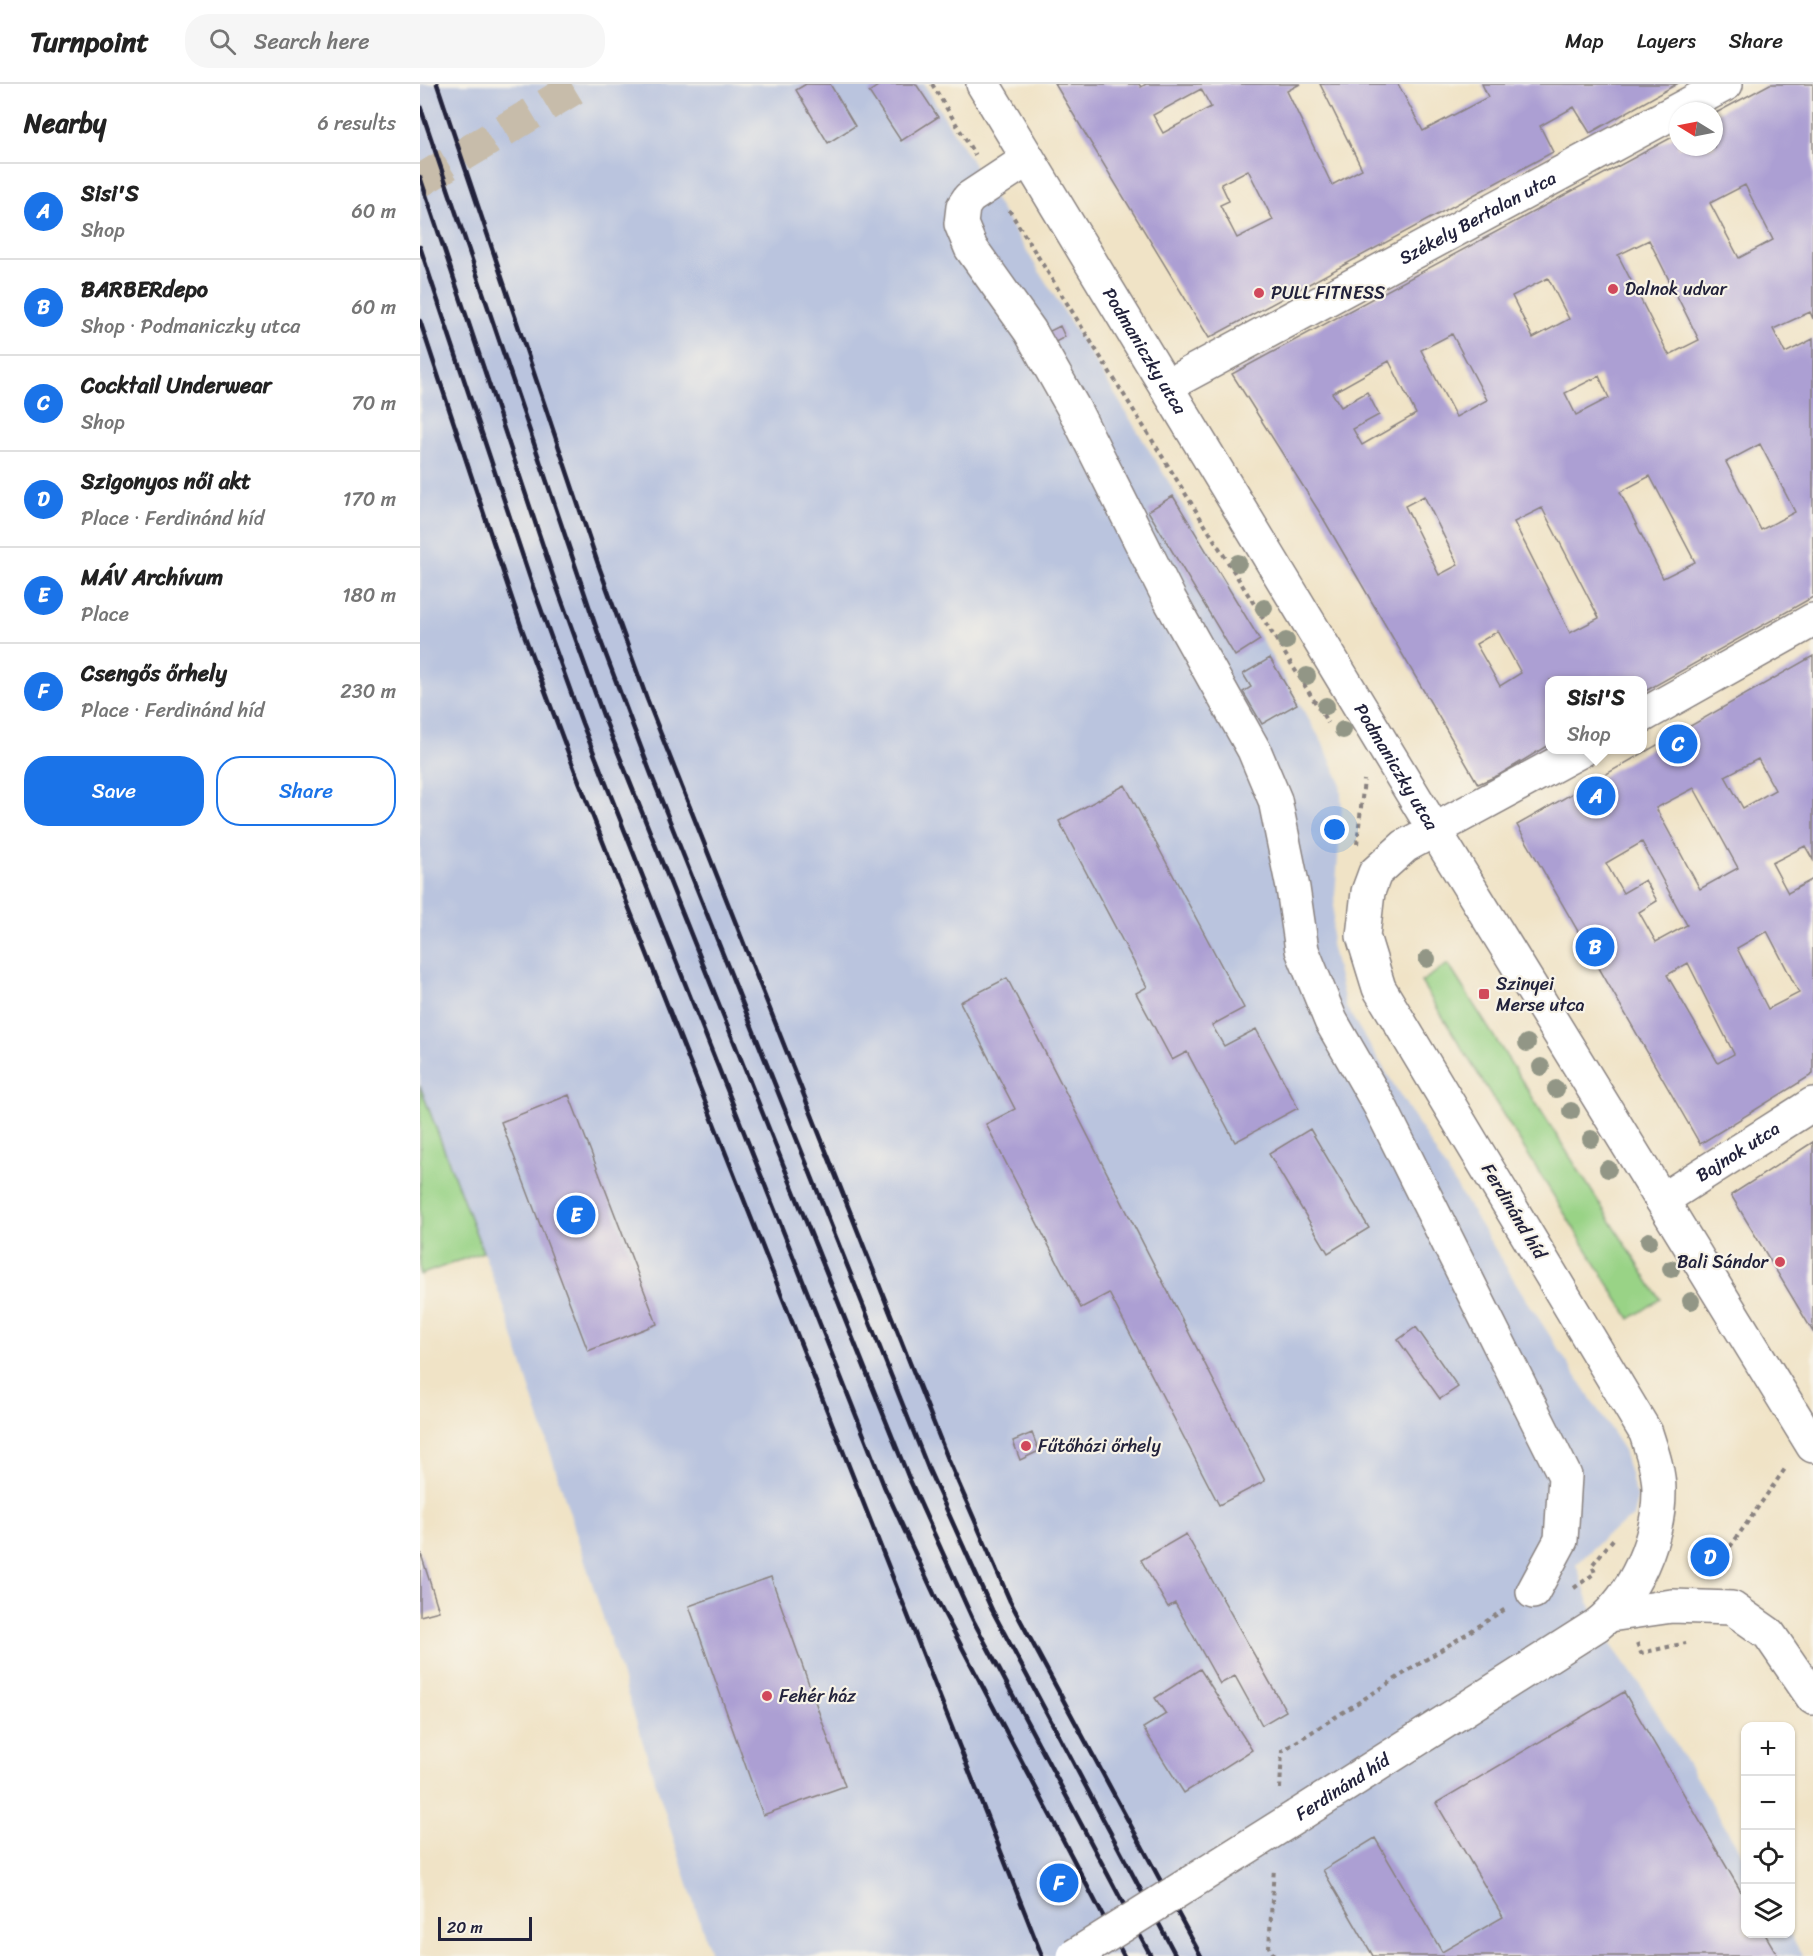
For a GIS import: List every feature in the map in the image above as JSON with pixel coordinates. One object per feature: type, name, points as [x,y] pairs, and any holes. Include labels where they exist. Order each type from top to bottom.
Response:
[{"type":"street","name":"Podmaniczky utca","points":[[983,84],[1435,831],[1809,1440]]},
{"type":"street","name":"Székely Bertalan utca","points":[[1166,386],[1726,84]]},
{"type":"street","points":[[1028,159],[969,198],[963,207],[961,224],[971,248],[1030,331],[1069,399],[1170,600],[1254,750],[1275,800],[1293,888],[1302,950],[1331,1021],[1380,1106],[1564,1476],[1561,1540],[1533,1592]]},
{"type":"street","points":[[1647,713],[1813,620]]},
{"type":"street","points":[[1435,831],[1575,754]]},
{"type":"street","name":"Ferdinánd híd","points":[[1074,1956],[1604,1620],[1630,1586],[1648,1553],[1659,1491],[1655,1461],[1646,1433],[1378,988],[1364,936],[1368,892],[1375,873],[1405,846],[1435,831]]},
{"type":"street","name":"Bajnok utca","points":[[1662,1200],[1813,1104]]},
{"type":"street","name":"Ferdinánd híd","points":[[1604,1620],[1672,1606],[1732,1608],[1769,1634],[1813,1698]]},
{"type":"path","points":[[932,84],[1333,730]]},
{"type":"path","points":[[1355,852],[1361,821],[1364,778]]},
{"type":"path","points":[[1711,1566],[1730,1547],[1809,1440]]},
{"type":"path","points":[[1595,1573],[1592,1565],[1616,1537]]},
{"type":"path","points":[[1703,1551],[1730,1547]]},
{"type":"path","points":[[1569,1591],[1604,1567]]},
{"type":"path","points":[[1636,1640],[1644,1637]]},
{"type":"path","points":[[1641,1653],[1686,1643]]},
{"type":"shaded area","points":[[420,84],[924,84],[1167,479],[1322,742],[1340,781],[1342,809],[1331,944],[1346,1007],[1519,1288],[1622,1447],[1637,1498],[1633,1517],[1605,1536],[1576,1565],[1597,1625],[1641,1686],[1741,1853],[1741,1938],[1792,1938],[1803,1956],[711,1956],[503,1304],[420,1086]]},
{"type":"green space","points":[[1448,964],[1660,1299],[1630,1319],[1421,982]]},
{"type":"green space","points":[[420,1086],[483,1252],[420,1275]]},
{"type":"building","points":[[806,84],[830,84],[855,126],[828,143],[796,90]]},
{"type":"building","points":[[881,84],[916,84],[938,117],[901,141],[869,92]]},
{"type":"building","points":[[1055,84],[1139,84],[1141,87],[1146,84],[1300,84],[1287,91],[1332,185],[1362,169],[1320,84],[1398,84],[1423,131],[1488,97],[1482,84],[1677,84],[1590,133],[1574,107],[1540,126],[1553,152],[1209,338]],"holes":[[[1201,89],[1211,107],[1163,133],[1153,115]],[[1248,170],[1273,220],[1237,238],[1220,205],[1229,201],[1221,184]]]},
{"type":"building","points":[[1770,84],[1813,84],[1813,319],[1810,312],[1773,329],[1785,353],[1813,339],[1813,597],[1647,690],[1647,676],[1545,676],[1545,747],[1499,775],[1478,784],[1320,513],[1232,374],[1669,139],[1669,156],[1723,156],[1723,109]],"holes":[[[1745,185],[1773,240],[1739,258],[1710,203]],[[1649,240],[1699,340],[1669,355],[1618,255]],[[1548,278],[1569,319],[1533,338],[1512,296]],[[1452,334],[1487,400],[1456,417],[1421,350]],[[1389,361],[1416,414],[1362,445],[1353,429],[1379,415],[1367,392],[1341,407],[1332,393]],[[1599,376],[1609,398],[1576,415],[1565,393]],[[1760,444],[1795,512],[1761,530],[1726,462]],[[1650,476],[1695,562],[1663,578],[1620,492]],[[1424,496],[1458,565],[1439,575],[1405,506]],[[1542,508],[1599,618],[1570,633],[1514,522]],[[1498,631],[1521,673],[1500,686],[1476,644]]]},
{"type":"building","points":[[1060,326],[1065,337],[1046,347],[1040,336]]},
{"type":"building","points":[[1173,496],[1260,640],[1235,656],[1148,511]]},
{"type":"building","points":[[1813,656],[1813,860],[1805,846],[1772,863],[1788,893],[1813,879],[1813,1074],[1700,1144],[1517,825],[1641,754],[1647,754],[1647,751]],"holes":[[[1758,759],[1775,790],[1743,808],[1725,776]],[[1694,788],[1738,868],[1700,889],[1656,808]],[[1642,842],[1687,925],[1656,942],[1639,912],[1657,901],[1645,880],[1623,893],[1606,863]],[[1767,931],[1799,993],[1768,1009],[1737,948]],[[1688,963],[1734,1054],[1718,1063],[1667,975]]]},
{"type":"building","points":[[1270,658],[1297,704],[1262,724],[1243,692],[1251,687],[1243,674]]},
{"type":"building","points":[[1125,785],[1244,1008],[1212,1025],[1224,1046],[1256,1029],[1298,1108],[1235,1142],[1187,1052],[1172,1060],[1136,993],[1147,987],[1059,821]]},
{"type":"building","points":[[1007,978],[1265,1481],[1219,1505],[1109,1293],[1081,1308],[986,1124],[1015,1109],[960,1002]]},
{"type":"building","points":[[569,1095],[657,1324],[588,1351],[501,1122]]},
{"type":"building","points":[[1310,1129],[1369,1228],[1328,1253],[1269,1154]]},
{"type":"building","points":[[1813,1142],[1813,1332],[1731,1195]]},
{"type":"building","points":[[1416,1327],[1458,1387],[1440,1399],[1398,1340]]},
{"type":"building","name":"Fűtőházi őrhely","points":[[1032,1433],[1039,1451],[1020,1460],[1013,1441]]},
{"type":"building","points":[[1186,1534],[1286,1711],[1262,1725],[1235,1676],[1220,1684],[1175,1603],[1168,1607],[1141,1560]]},
{"type":"building","points":[[420,1551],[439,1611],[420,1616]]},
{"type":"building","name":"Fehér ház","points":[[771,1577],[845,1786],[763,1815],[689,1606]]},
{"type":"building","points":[[1200,1669],[1252,1750],[1184,1793],[1143,1728],[1166,1714],[1155,1698]]},
{"type":"building","points":[[1624,1692],[1741,1891],[1741,1938],[1767,1938],[1778,1956],[1373,1956],[1323,1870],[1375,1838],[1442,1952],[1503,1917],[1436,1803]]},
{"type":"building","points":[[1062,1869],[1073,1888],[1056,1898],[1045,1879]]},
{"type":"tunnel","points":[[420,181],[581,84]]},
{"type":"railway","points":[[437,84],[598,564],[647,699],[948,1459],[1010,1601],[1201,1956]]},
{"type":"railway","points":[[420,106],[600,639],[651,774],[928,1468],[992,1610],[1176,1956]]},
{"type":"railway","points":[[420,177],[554,579],[603,715],[908,1476],[973,1620],[1151,1956]]},
{"type":"railway","points":[[420,247],[533,587],[582,723],[884,1486],[934,1594],[1124,1956]]},
{"type":"railway","points":[[420,321],[522,629],[575,771],[1042,1956]]},
{"type":"place","name":"Dalnok udvar","points":[[1613,289]]},
{"type":"place","name":"PULL FITNESS","points":[[1259,293]]},
{"type":"place","name":"Cocktail Underwear","points":[[1678,744]]},
{"type":"place","name":"Sisi'S","points":[[1596,796]]},
{"type":"place","name":"BARBERdepo","points":[[1595,947]]},
{"type":"place","name":"Szinyei Merse utca","points":[[1484,994]]},
{"type":"place","name":"MÁV Archívum","points":[[576,1215]]},
{"type":"place","name":"Bali Sándor","points":[[1780,1262]]},
{"type":"place","name":"Fűtőházi őrhely","points":[[1026,1446]]},
{"type":"place","name":"Szigonyos női akt","points":[[1710,1557]]},
{"type":"place","name":"Fehér ház","points":[[767,1696]]},
{"type":"place","name":"Csengős őrhely","points":[[1059,1883]]}]
